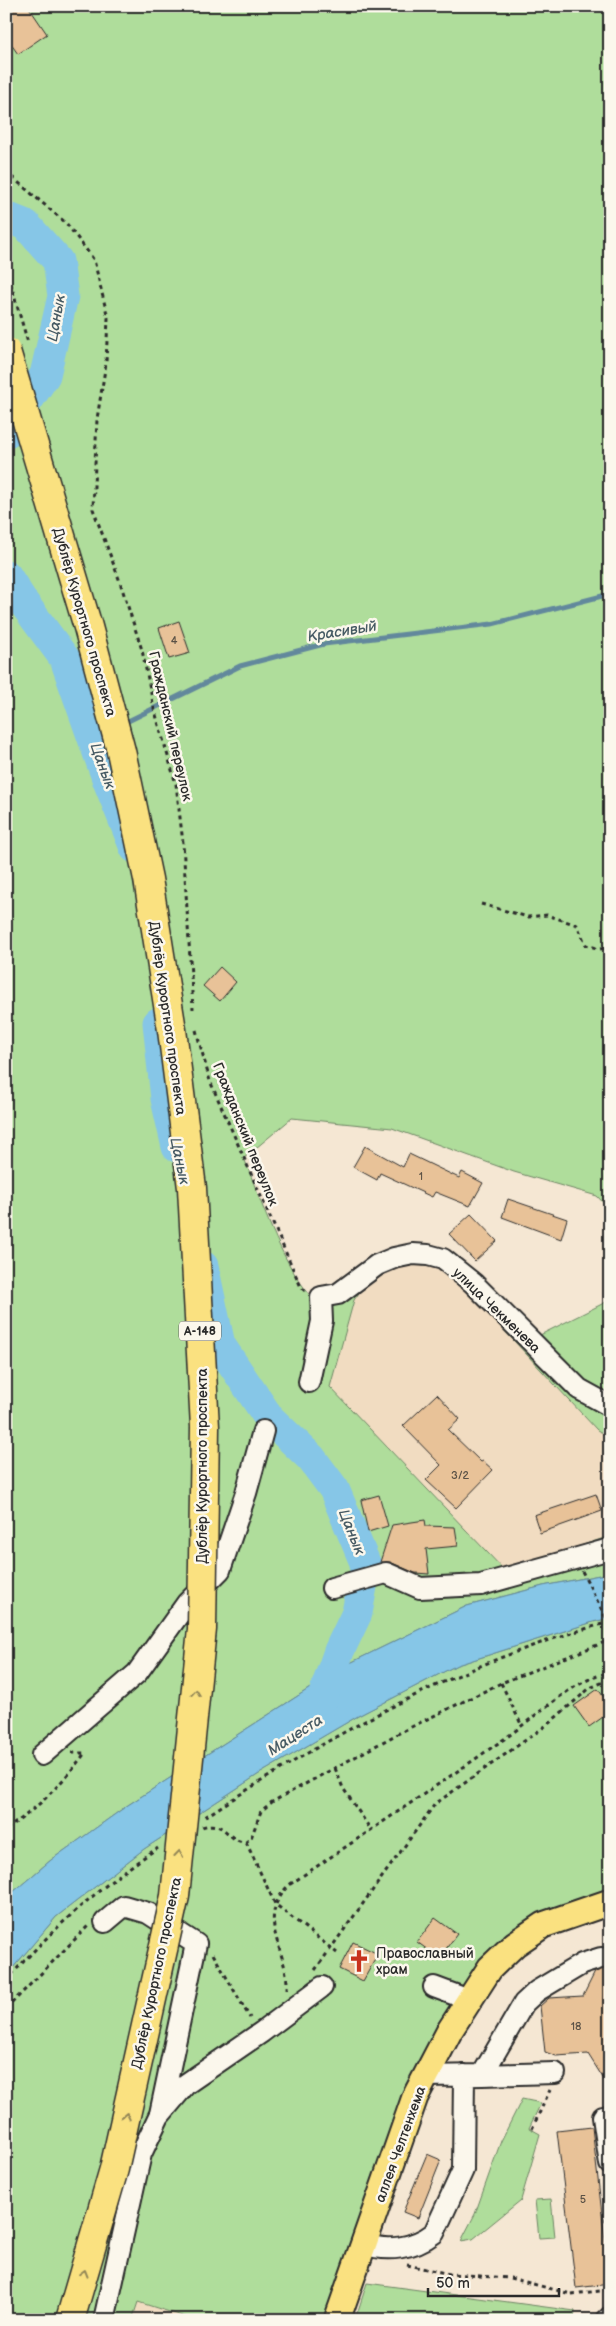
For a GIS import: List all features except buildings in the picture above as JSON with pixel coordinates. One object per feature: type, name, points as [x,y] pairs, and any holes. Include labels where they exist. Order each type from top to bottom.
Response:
[{"type":"highway","name":"Дублёр Курортного проспекта","points":[[18,352],[121,751],[148,879],[172,1030],[192,1188],[205,1427],[202,1629],[174,1896],[114,2169],[70,2320]]},
{"type":"main road","name":"аллея Челтенхема","points":[[337,2320],[375,2247],[415,2098],[450,2030],[490,1968],[529,1934],[543,1925],[610,1902]]},
{"type":"street","name":"улица Чекменева","points":[[321,1297],[338,1294],[377,1265],[394,1258],[413,1254],[443,1259],[474,1283],[579,1390],[610,1406]]},
{"type":"street","points":[[309,1382],[322,1321],[321,1297]]},
{"type":"street","points":[[42,1755],[136,1673],[187,1602],[220,1570],[246,1493],[263,1431]]},
{"type":"street","points":[[332,1588],[386,1573],[420,1588],[481,1585],[610,1548]]},
{"type":"street","points":[[99,1922],[124,1906],[148,1913],[196,1944],[159,2116],[141,2154],[104,2320]]},
{"type":"street","points":[[375,2247],[422,2240],[434,2233],[463,2170],[473,2075],[524,2003],[537,1990],[582,1964],[601,1958]]},
{"type":"street","points":[[159,2116],[186,2084],[262,2032],[316,1981]]},
{"type":"street","points":[[434,1987],[470,2000]]},
{"type":"street","points":[[426,2076],[555,2073]]},
{"type":"street","points":[[603,2117],[610,2164]]},
{"type":"street","points":[[607,2320],[610,2317]]},
{"type":"path","name":"Гражданский переулок","points":[[6,172],[66,223],[94,260],[108,318],[106,363],[97,418],[93,509],[114,564],[142,650],[154,708],[176,784],[183,843],[193,1012],[186,983]]},
{"type":"path","points":[[6,268],[18,352]]},
{"type":"path","points":[[481,904],[528,917],[547,915],[577,925],[586,945],[600,949],[610,947]]},
{"type":"path","name":"Гражданский переулок","points":[[196,1051],[194,1021],[210,1080],[287,1258],[301,1287],[310,1295],[321,1297]]},
{"type":"path","points":[[582,1571],[610,1626]]},
{"type":"path","points":[[201,1820],[285,1764],[408,1698],[478,1666],[573,1632],[610,1622]]},
{"type":"path","points":[[197,1830],[205,1826],[216,1825],[224,1829],[232,1838],[246,1842],[251,1838],[261,1811],[272,1802],[501,1683],[610,1640]]},
{"type":"path","points":[[287,1993],[288,1978],[272,1917],[275,1904],[289,1885],[522,1726],[577,1685],[594,1676],[610,1673]]},
{"type":"path","points":[[316,1981],[331,1948],[398,1852],[435,1804],[547,1725],[590,1688],[610,1679]]},
{"type":"path","points":[[501,1683],[522,1726]]},
{"type":"path","points":[[6,1829],[30,1814],[66,1778],[85,1753],[42,1755]]},
{"type":"path","points":[[335,1768],[343,1788],[371,1830]]},
{"type":"path","points":[[246,1842],[275,1904],[337,1953]]},
{"type":"path","points":[[6,1981],[62,1922],[104,1886],[148,1854],[164,1845]]},
{"type":"path","points":[[6,2009],[99,1922]]},
{"type":"path","points":[[209,1947],[250,2019]]},
{"type":"path","points":[[532,2129],[545,2103],[555,2073]]},
{"type":"path","points":[[604,2220],[610,2219]]},
{"type":"path","points":[[375,2247],[395,2263],[450,2274],[510,2278],[571,2294],[610,2290]]},
{"type":"shaded area","points":[[395,1263],[446,1268],[597,1430],[610,1437],[610,1536],[505,1571],[330,1387],[354,1300],[369,1279]]},
{"type":"shaded area","points":[[138,2302],[195,2320],[132,2320]]},
{"type":"green space","points":[[6,6],[610,6],[610,1210],[597,1196],[514,1172],[392,1128],[292,1118],[244,1158],[280,1248],[299,1281],[310,1295],[329,1297],[377,1265],[394,1258],[413,1254],[443,1259],[473,1283],[530,1340],[610,1300],[610,1437],[597,1430],[446,1268],[395,1263],[369,1279],[354,1300],[330,1387],[505,1571],[610,1536],[610,1573],[543,1586],[467,1606],[346,1665],[128,1805],[51,1860],[6,1898]]},
{"type":"green space","points":[[610,1618],[610,1938],[603,1905],[543,1925],[449,2031],[337,2320],[195,2320],[138,2302],[132,2320],[6,2320],[6,1976],[56,1917],[144,1849],[259,1774],[358,1716],[457,1665]]},
{"type":"green space","points":[[522,2099],[541,2103],[529,2128],[540,2134],[521,2200],[473,2239],[461,2241],[475,2214],[501,2141]]},
{"type":"green space","points":[[551,2199],[555,2237],[539,2238],[535,2200]]},
{"type":"green space","points":[[367,2283],[575,2311],[574,2320],[355,2320]]},
{"type":"water","name":"Мацеста","points":[[610,1573],[610,1618],[457,1665],[358,1716],[259,1774],[144,1849],[56,1917],[6,1976],[6,1898],[51,1860],[128,1805],[346,1665],[467,1606],[543,1586]]},
{"type":"waterway","name":"Цанык","points":[[6,217],[26,225],[58,261],[63,296],[45,375],[6,433]]},
{"type":"waterway","name":"Цанык","points":[[6,575],[23,602],[65,659],[108,781],[135,848]]},
{"type":"waterway","name":"Красивый","points":[[122,724],[240,666],[324,644],[492,624],[610,594]]},
{"type":"waterway","name":"Красивый","points":[[93,738],[107,731]]},
{"type":"waterway","name":"Цанык","points":[[158,1023],[166,1099],[177,1147]]},
{"type":"waterway","name":"Цанык","points":[[203,1266],[220,1345],[269,1418],[311,1458],[334,1489],[366,1565],[357,1613],[339,1651],[317,1714]]},
{"type":"place","name":"Православный храм","points":[[359,1961]]}]
